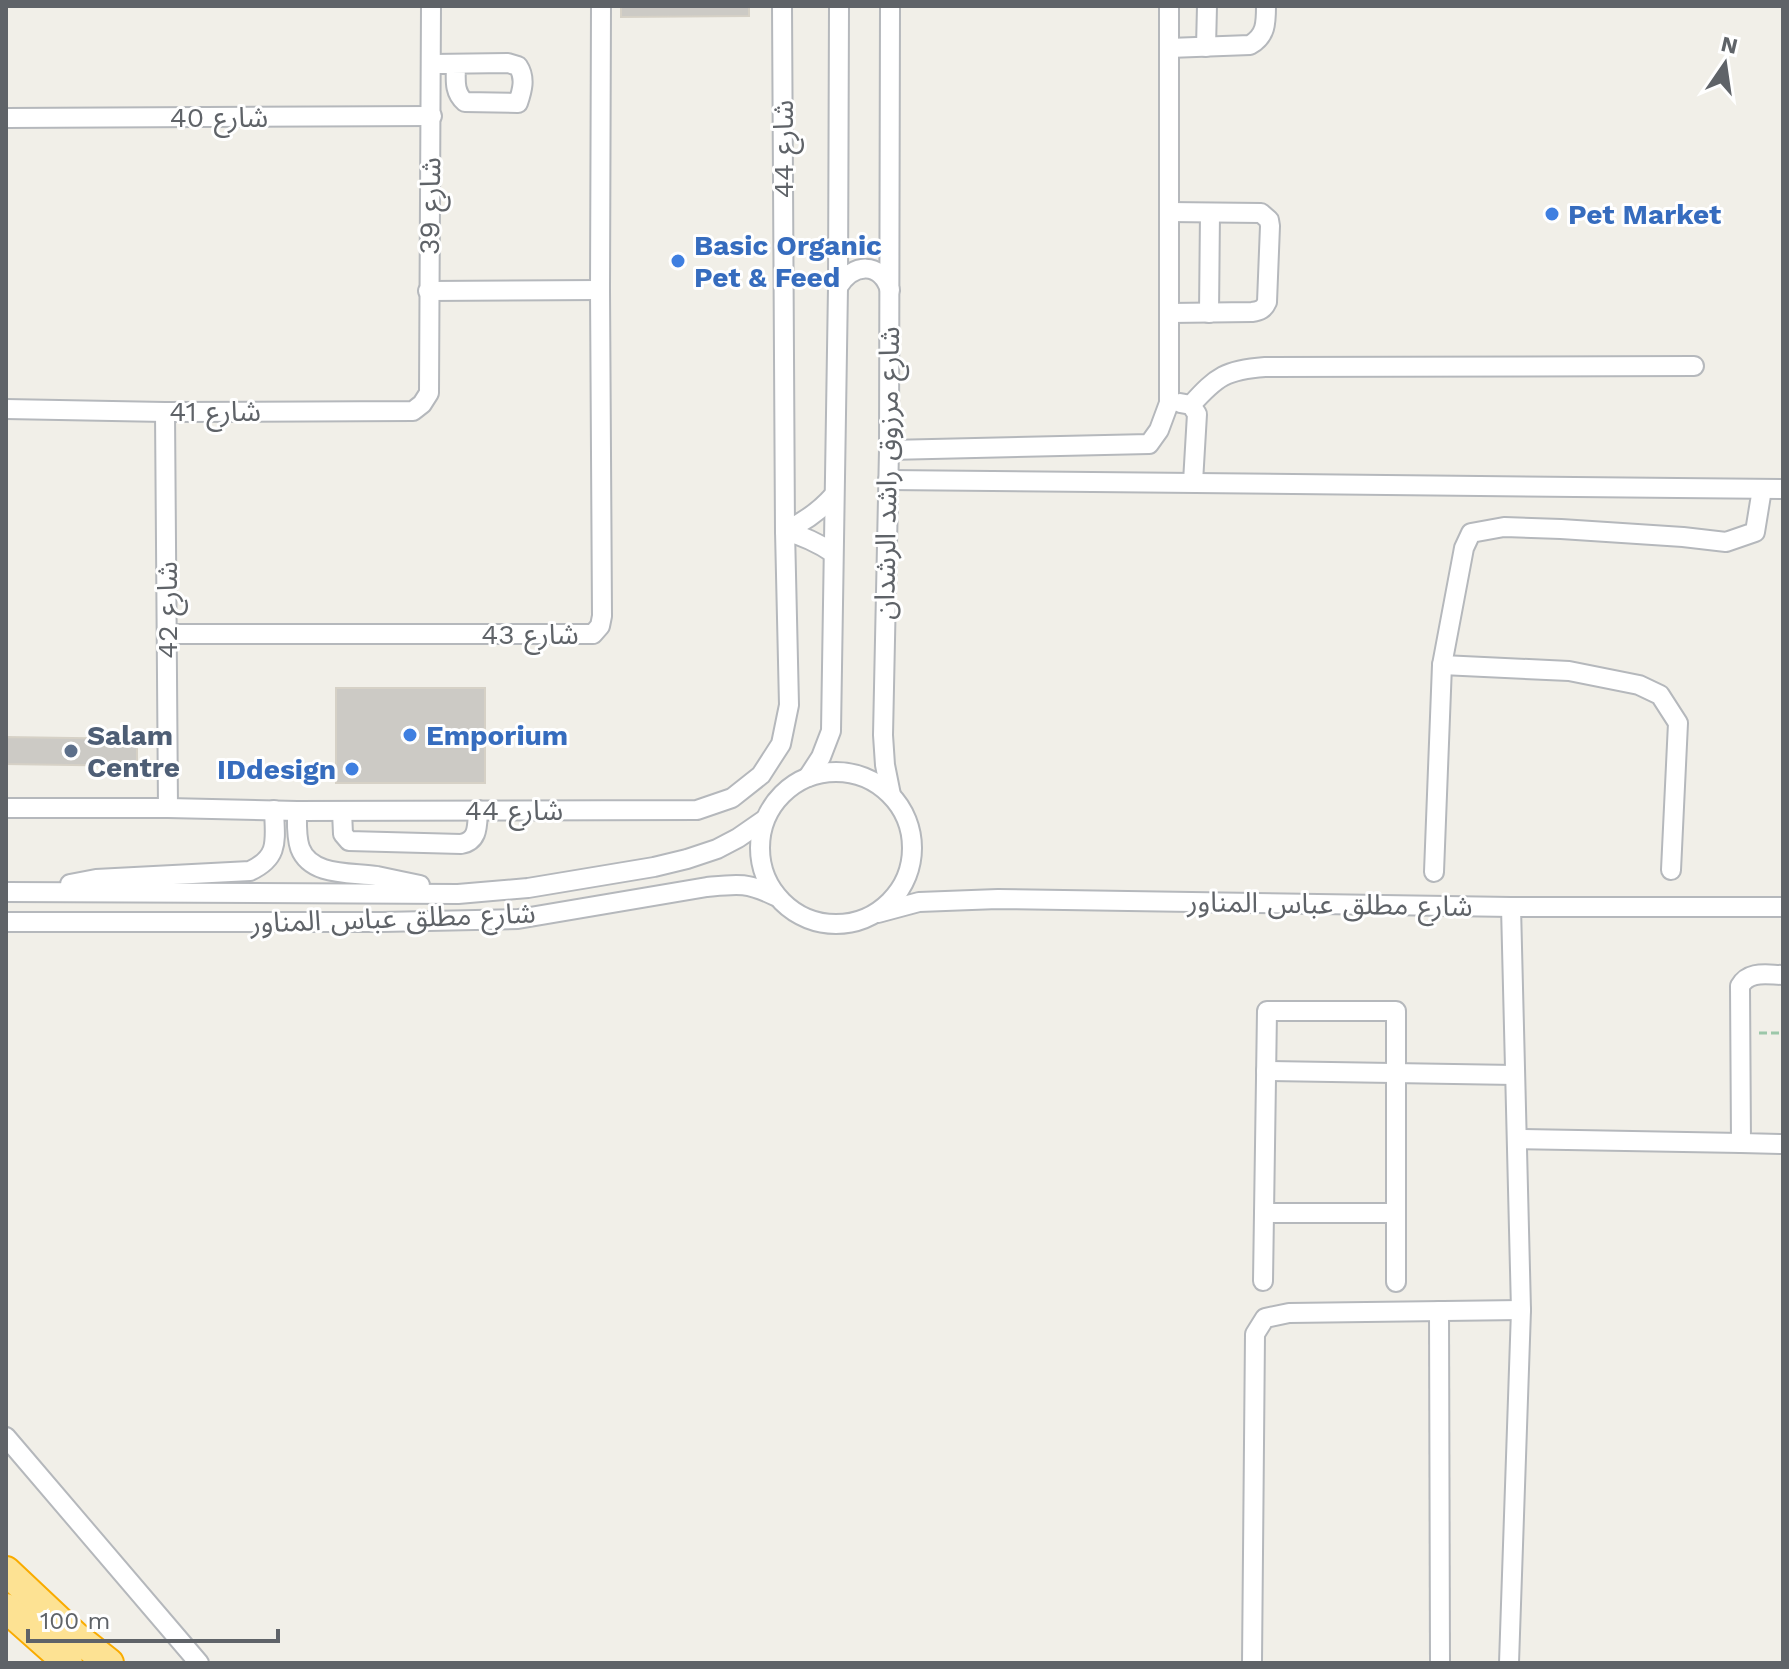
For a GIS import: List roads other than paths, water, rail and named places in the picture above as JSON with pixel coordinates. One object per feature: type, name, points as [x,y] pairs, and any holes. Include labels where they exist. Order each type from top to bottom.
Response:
[{"type":"highway","points":[[6,1571],[75,1636],[109,1663]]},
{"type":"highway","points":[[6,1610],[54,1663]]},
{"type":"highway","points":[[6,1610],[68,1663]]},
{"type":"street","name":"شارع 39","points":[[422,404],[429,393],[431,6]]},
{"type":"street","name":"شارع 43","points":[[168,634],[593,634],[600,626],[601,6]]},
{"type":"street","name":"شارع 44","points":[[6,808],[697,810],[732,798],[761,775],[781,744],[789,705],[782,6]]},
{"type":"street","name":"شارع مرزوق راشد الرشدان","points":[[808,777],[821,757],[831,731],[839,6]]},
{"type":"street","name":"شارع مرزوق راشد الرشدان","points":[[890,6],[889,450],[883,735],[891,795]]},
{"type":"street","points":[[889,450],[1149,444],[1159,430],[1169,403],[1169,6]]},
{"type":"street","points":[[1206,47],[1207,6]]},
{"type":"street","points":[[1169,48],[1255,43],[1265,29],[1266,6]]},
{"type":"street","points":[[432,64],[456,64]]},
{"type":"street","name":"شارع 40","points":[[6,118],[432,116]]},
{"type":"street","points":[[1169,212],[1261,213],[1269,220],[1270,226],[1267,302],[1264,308],[1252,312],[1170,313]]},
{"type":"street","points":[[1209,313],[1210,213]]},
{"type":"street","points":[[838,287],[844,277],[854,270],[866,269],[877,272],[886,280],[890,290]]},
{"type":"street","points":[[428,291],[600,290]]},
{"type":"street","points":[[1191,405],[1221,376],[1240,369],[1694,366]]},
{"type":"street","points":[[1169,403],[1191,405]]},
{"type":"street","name":"شارع 41","points":[[6,409],[413,411],[422,404]]},
{"type":"street","points":[[1191,405],[1197,414],[1193,482]]},
{"type":"street","name":"شارع 42","points":[[165,412],[168,808]]},
{"type":"street","points":[[888,480],[1783,489]]},
{"type":"street","points":[[1434,872],[1442,665],[1464,548],[1471,533],[1504,527],[1561,529],[1726,542],[1755,532],[1762,489]]},
{"type":"street","points":[[785,531],[823,508],[833,496]]},
{"type":"street","points":[[785,531],[802,535],[833,553]]},
{"type":"street","points":[[1442,665],[1569,671],[1639,685],[1660,695],[1678,723],[1671,870]]},
{"type":"street","points":[[830,772],[852,773],[873,782],[891,795],[908,824],[912,857],[906,879],[894,898],[878,913],[842,925],[823,924],[805,919],[775,896],[759,859],[759,839],[764,820],[789,787],[808,777],[830,772]]},
{"type":"street","points":[[30,892],[96,879],[250,871],[265,864],[274,850],[274,810]]},
{"type":"street","points":[[342,811],[343,834],[349,841],[461,844],[470,842],[475,835],[478,810]]},
{"type":"street","points":[[297,811],[300,850],[310,862],[326,870],[376,876],[458,894]]},
{"type":"street","name":"شارع مطلق عباس المناور","points":[[6,892],[458,894],[528,888],[687,859],[717,849],[764,820]]},
{"type":"street","name":"شارع مطلق عباس المناور","points":[[6,922],[518,919],[736,884],[759,887],[775,896]]},
{"type":"street","name":"شارع مطلق عباس المناور","points":[[878,913],[919,902],[998,899],[1511,907],[1783,907]]},
{"type":"street","points":[[1509,1663],[1521,1310],[1511,907]]},
{"type":"street","points":[[1741,1143],[1740,986],[1749,976],[1783,975]]},
{"type":"street","points":[[1263,1281],[1267,1011],[1396,1011],[1396,1282]]},
{"type":"street","points":[[1266,1071],[1515,1075]]},
{"type":"street","points":[[1517,1139],[1783,1144]]},
{"type":"street","points":[[1264,1213],[1396,1213]]},
{"type":"street","points":[[1252,1663],[1255,1334],[1265,1318],[1289,1313],[1521,1310]]},
{"type":"street","points":[[1439,1311],[1440,1663]]},
{"type":"street","points":[[6,1437],[199,1663]]},
{"type":"place","name":"Pet Market","points":[[1552,214]]},
{"type":"place","name":"Basic Organic Pet & Feed","points":[[678,261]]},
{"type":"place","name":"Emporium","points":[[410,735]]},
{"type":"place","name":"Salam Centre","points":[[71,751]]},
{"type":"place","name":"IDdesign","points":[[352,769]]}]
